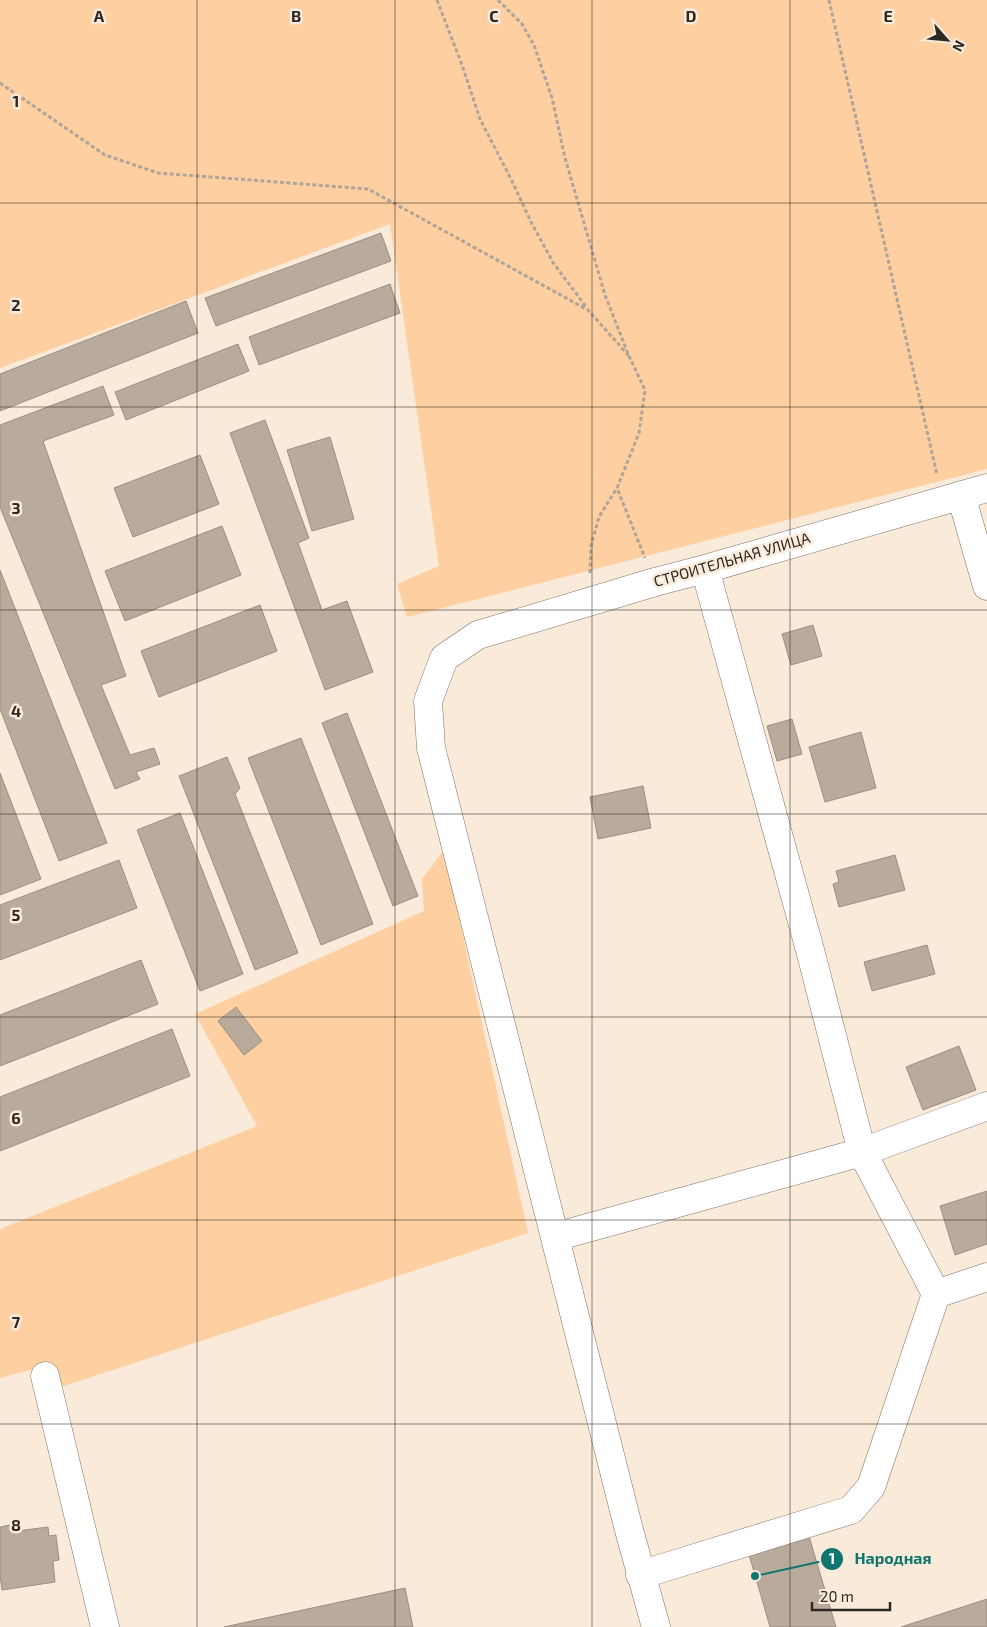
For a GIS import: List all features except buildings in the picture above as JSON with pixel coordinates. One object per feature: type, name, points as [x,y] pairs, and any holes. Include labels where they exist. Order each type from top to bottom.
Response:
[{"type":"street","name":"СТРОИТЕЛЬНАЯ УЛИЦА","points":[[656,1627],[640,1575],[431,748],[428,701],[444,658],[478,635],[655,582],[705,570],[987,488]]},
{"type":"street","points":[[952,497],[987,586]]},
{"type":"street","points":[[640,1575],[851,1510],[872,1487],[936,1294],[862,1152],[810,950],[705,570]]},
{"type":"street","points":[[555,1237],[862,1152],[987,1106]]},
{"type":"street","points":[[936,1294],[987,1277]]},
{"type":"street","points":[[45,1376],[105,1627]]},
{"type":"path","points":[[437,0],[462,64],[480,119],[532,224],[554,264],[588,310],[628,356]]},
{"type":"path","points":[[498,0],[522,24],[534,45],[552,98],[566,158],[605,295],[628,356],[645,390],[639,434],[617,488],[599,517],[590,546],[590,586],[577,605]]},
{"type":"path","points":[[829,0],[952,497]]},
{"type":"path","points":[[0,83],[106,155],[158,173],[368,189],[588,310]]},
{"type":"path","points":[[617,488],[655,582]]},
{"type":"shaded area","points":[[0,0],[987,0],[987,469],[407,617],[397,584],[439,566],[390,224],[0,368]]},
{"type":"shaded area","points":[[444,850],[528,1233],[58,1388],[48,1365],[0,1378],[0,1229],[257,1126],[195,1014],[424,911],[422,879]]},
{"type":"place","name":"Народная","points":[[755,1576]]}]
